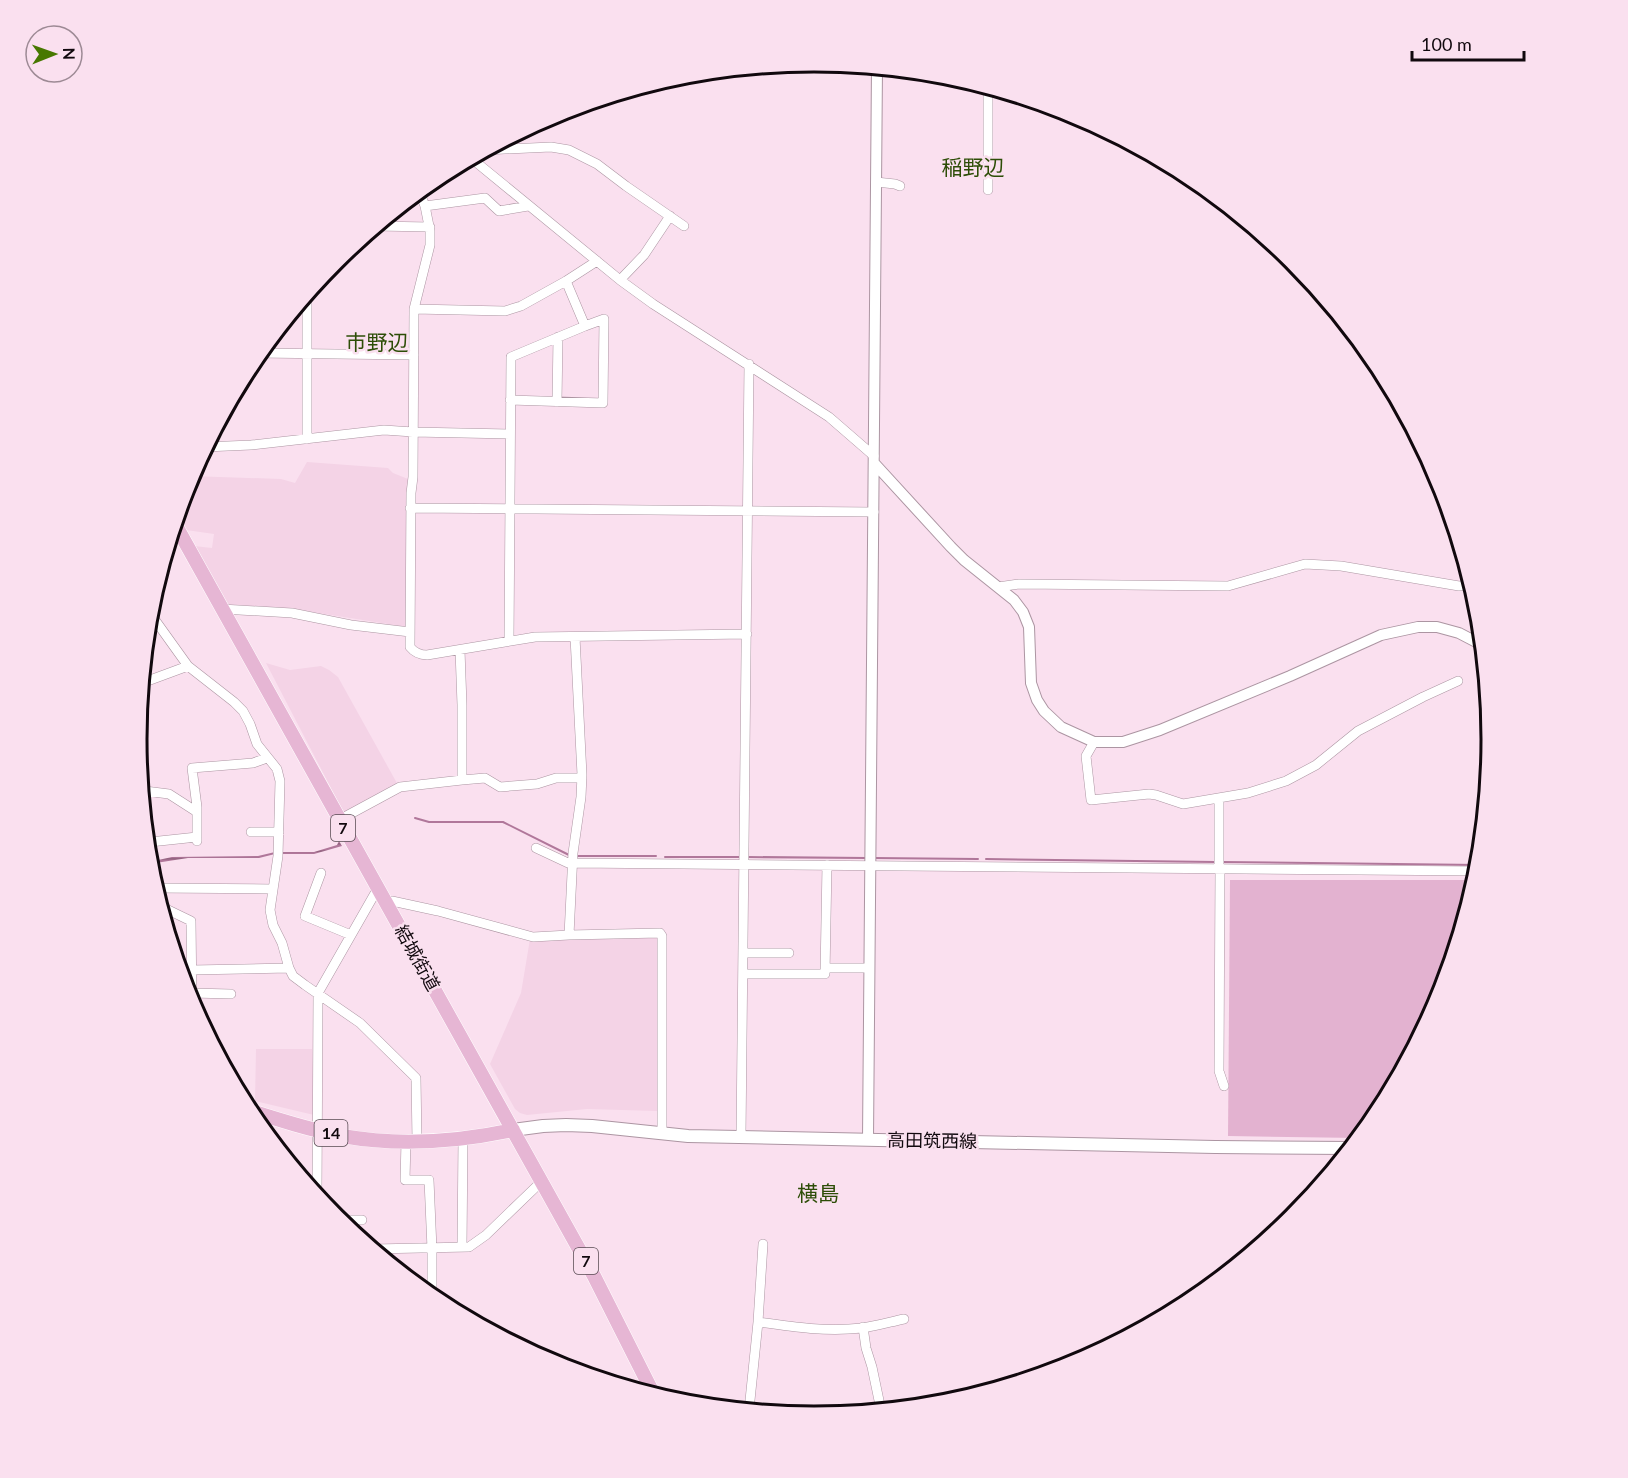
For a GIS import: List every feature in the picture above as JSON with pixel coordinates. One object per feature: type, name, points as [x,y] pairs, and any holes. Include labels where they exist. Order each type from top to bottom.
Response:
[{"type":"main road","name":"結城街道","points":[[180,533],[594,1276],[649,1385]]},
{"type":"main road","name":"14","points":[[262,1114],[317,1131],[364,1139],[411,1141],[463,1139],[513,1130]]},
{"type":"main road","name":"高田筑西線","points":[[513,1130],[566,1125],[688,1136],[1341,1148]]},
{"type":"street","points":[[868,1139],[877,75]]},
{"type":"street","points":[[988,95],[988,190]]},
{"type":"street","points":[[503,149],[551,147],[569,150],[597,164],[684,226]]},
{"type":"street","points":[[477,163],[620,280],[653,304],[829,417],[874,460],[957,553],[1014,600],[1026,618],[1031,634],[1033,691],[1044,711],[1061,727],[1094,742],[1123,742],[1160,730],[1381,635],[1418,627],[1437,627],[1459,633],[1473,640]]},
{"type":"street","points":[[876,182],[900,186]]},
{"type":"street","points":[[425,206],[485,198],[499,211],[528,206]]},
{"type":"street","points":[[422,199],[429,227],[430,244],[414,309],[410,647],[421,655],[535,637],[747,634]]},
{"type":"street","points":[[620,280],[644,255],[670,216]]},
{"type":"street","points":[[388,226],[429,227]]},
{"type":"street","points":[[414,309],[505,311],[521,306],[597,261]]},
{"type":"street","points":[[566,281],[585,326]]},
{"type":"street","points":[[307,307],[307,439]]},
{"type":"street","points":[[509,641],[509,508],[510,400],[511,357],[604,319],[603,403],[510,400]]},
{"type":"street","points":[[557,402],[558,337]]},
{"type":"street","points":[[270,353],[414,355]]},
{"type":"street","points":[[741,1137],[749,364]]},
{"type":"street","points":[[215,447],[251,445],[384,430],[510,434]]},
{"type":"street","points":[[410,508],[874,512]]},
{"type":"street","points":[[998,587],[1019,584],[1228,586],[1305,564],[1341,566],[1463,586]]},
{"type":"street","points":[[222,609],[292,612],[351,625],[410,632]]},
{"type":"street","points":[[158,624],[188,666],[243,711],[257,744],[277,769],[280,781],[278,853],[270,910],[273,925],[282,943],[293,976],[360,1023],[416,1078],[405,1180],[429,1180],[432,1286]]},
{"type":"street","points":[[569,935],[573,858],[582,778],[575,637]]},
{"type":"street","points":[[460,650],[462,780]]},
{"type":"street","points":[[150,680],[188,666]]},
{"type":"street","points":[[1094,742],[1086,756],[1091,800],[1149,794],[1184,804],[1248,793],[1286,781],[1316,765],[1358,731],[1458,681]]},
{"type":"street","points":[[156,842],[197,839],[197,812],[192,768],[254,763],[267,758]]},
{"type":"street","points":[[339,820],[400,787],[485,778],[500,787],[537,784],[556,778],[582,778]]},
{"type":"street","points":[[149,791],[169,794],[197,812]]},
{"type":"street","points":[[1219,798],[1218,1071],[1224,1086]]},
{"type":"street","points":[[251,832],[279,832]]},
{"type":"street","points":[[536,848],[568,863],[573,858],[744,864],[827,865],[870,861],[981,866],[1219,866],[1468,871]]},
{"type":"street","points":[[743,974],[825,974],[827,865]]},
{"type":"street","points":[[321,873],[305,916],[351,935]]},
{"type":"street","points":[[164,888],[273,889]]},
{"type":"street","points":[[317,1183],[318,993],[378,888]]},
{"type":"street","points":[[387,903],[392,901],[438,911],[533,937],[660,933],[662,936],[662,1134]]},
{"type":"street","points":[[170,911],[191,921],[192,979]]},
{"type":"street","points":[[743,953],[789,953]]},
{"type":"street","points":[[192,970],[289,968]]},
{"type":"street","points":[[826,968],[869,968]]},
{"type":"street","points":[[198,993],[231,994]]},
{"type":"street","points":[[462,1247],[463,1139]]},
{"type":"street","points":[[385,1249],[469,1247],[486,1235],[541,1182]]},
{"type":"street","points":[[352,1220],[362,1220]]},
{"type":"street","points":[[750,1403],[763,1244]]},
{"type":"street","points":[[758,1322],[805,1328],[845,1329],[863,1328],[904,1319]]},
{"type":"street","points":[[863,1328],[880,1402]]},
{"type":"shaded area","points":[[307,462],[388,468],[393,473],[408,479],[407,627],[293,609],[227,604],[194,546],[212,548],[214,534],[186,530],[182,524],[201,476],[281,479],[295,483]]},
{"type":"shaded area","points":[[266,663],[290,670],[321,666],[338,677],[398,785],[344,813]]},
{"type":"shaded area","points":[[339,841],[342,846],[314,854],[275,854],[259,858],[188,858],[159,862],[159,860],[172,857],[258,856],[275,852],[314,852],[337,845]]},
{"type":"shaded area","points":[[1230,880],[1465,880],[1446,953],[1412,1034],[1369,1110],[1348,1138],[1228,1136]]},
{"type":"shaded area","points":[[659,935],[657,1111],[587,1109],[527,1115],[515,1109],[490,1064],[521,993],[530,939]]},
{"type":"shaded area","points":[[256,1049],[312,1049],[314,1115],[255,1101]]},
{"type":"waterway","points":[[415,818],[429,822],[503,822],[569,855]]},
{"type":"waterway","points":[[575,856],[656,856]]},
{"type":"waterway","points":[[665,857],[741,857]]},
{"type":"waterway","points":[[747,857],[867,858]]},
{"type":"waterway","points":[[873,858],[978,859]]},
{"type":"waterway","points":[[986,859],[1215,862]]},
{"type":"waterway","points":[[1221,862],[1469,865]]},
{"type":"district","name":"稲野辺","points":[[973,168]]},
{"type":"district","name":"市野辺","points":[[377,343]]},
{"type":"district","name":"横島","points":[[818,1194]]}]
